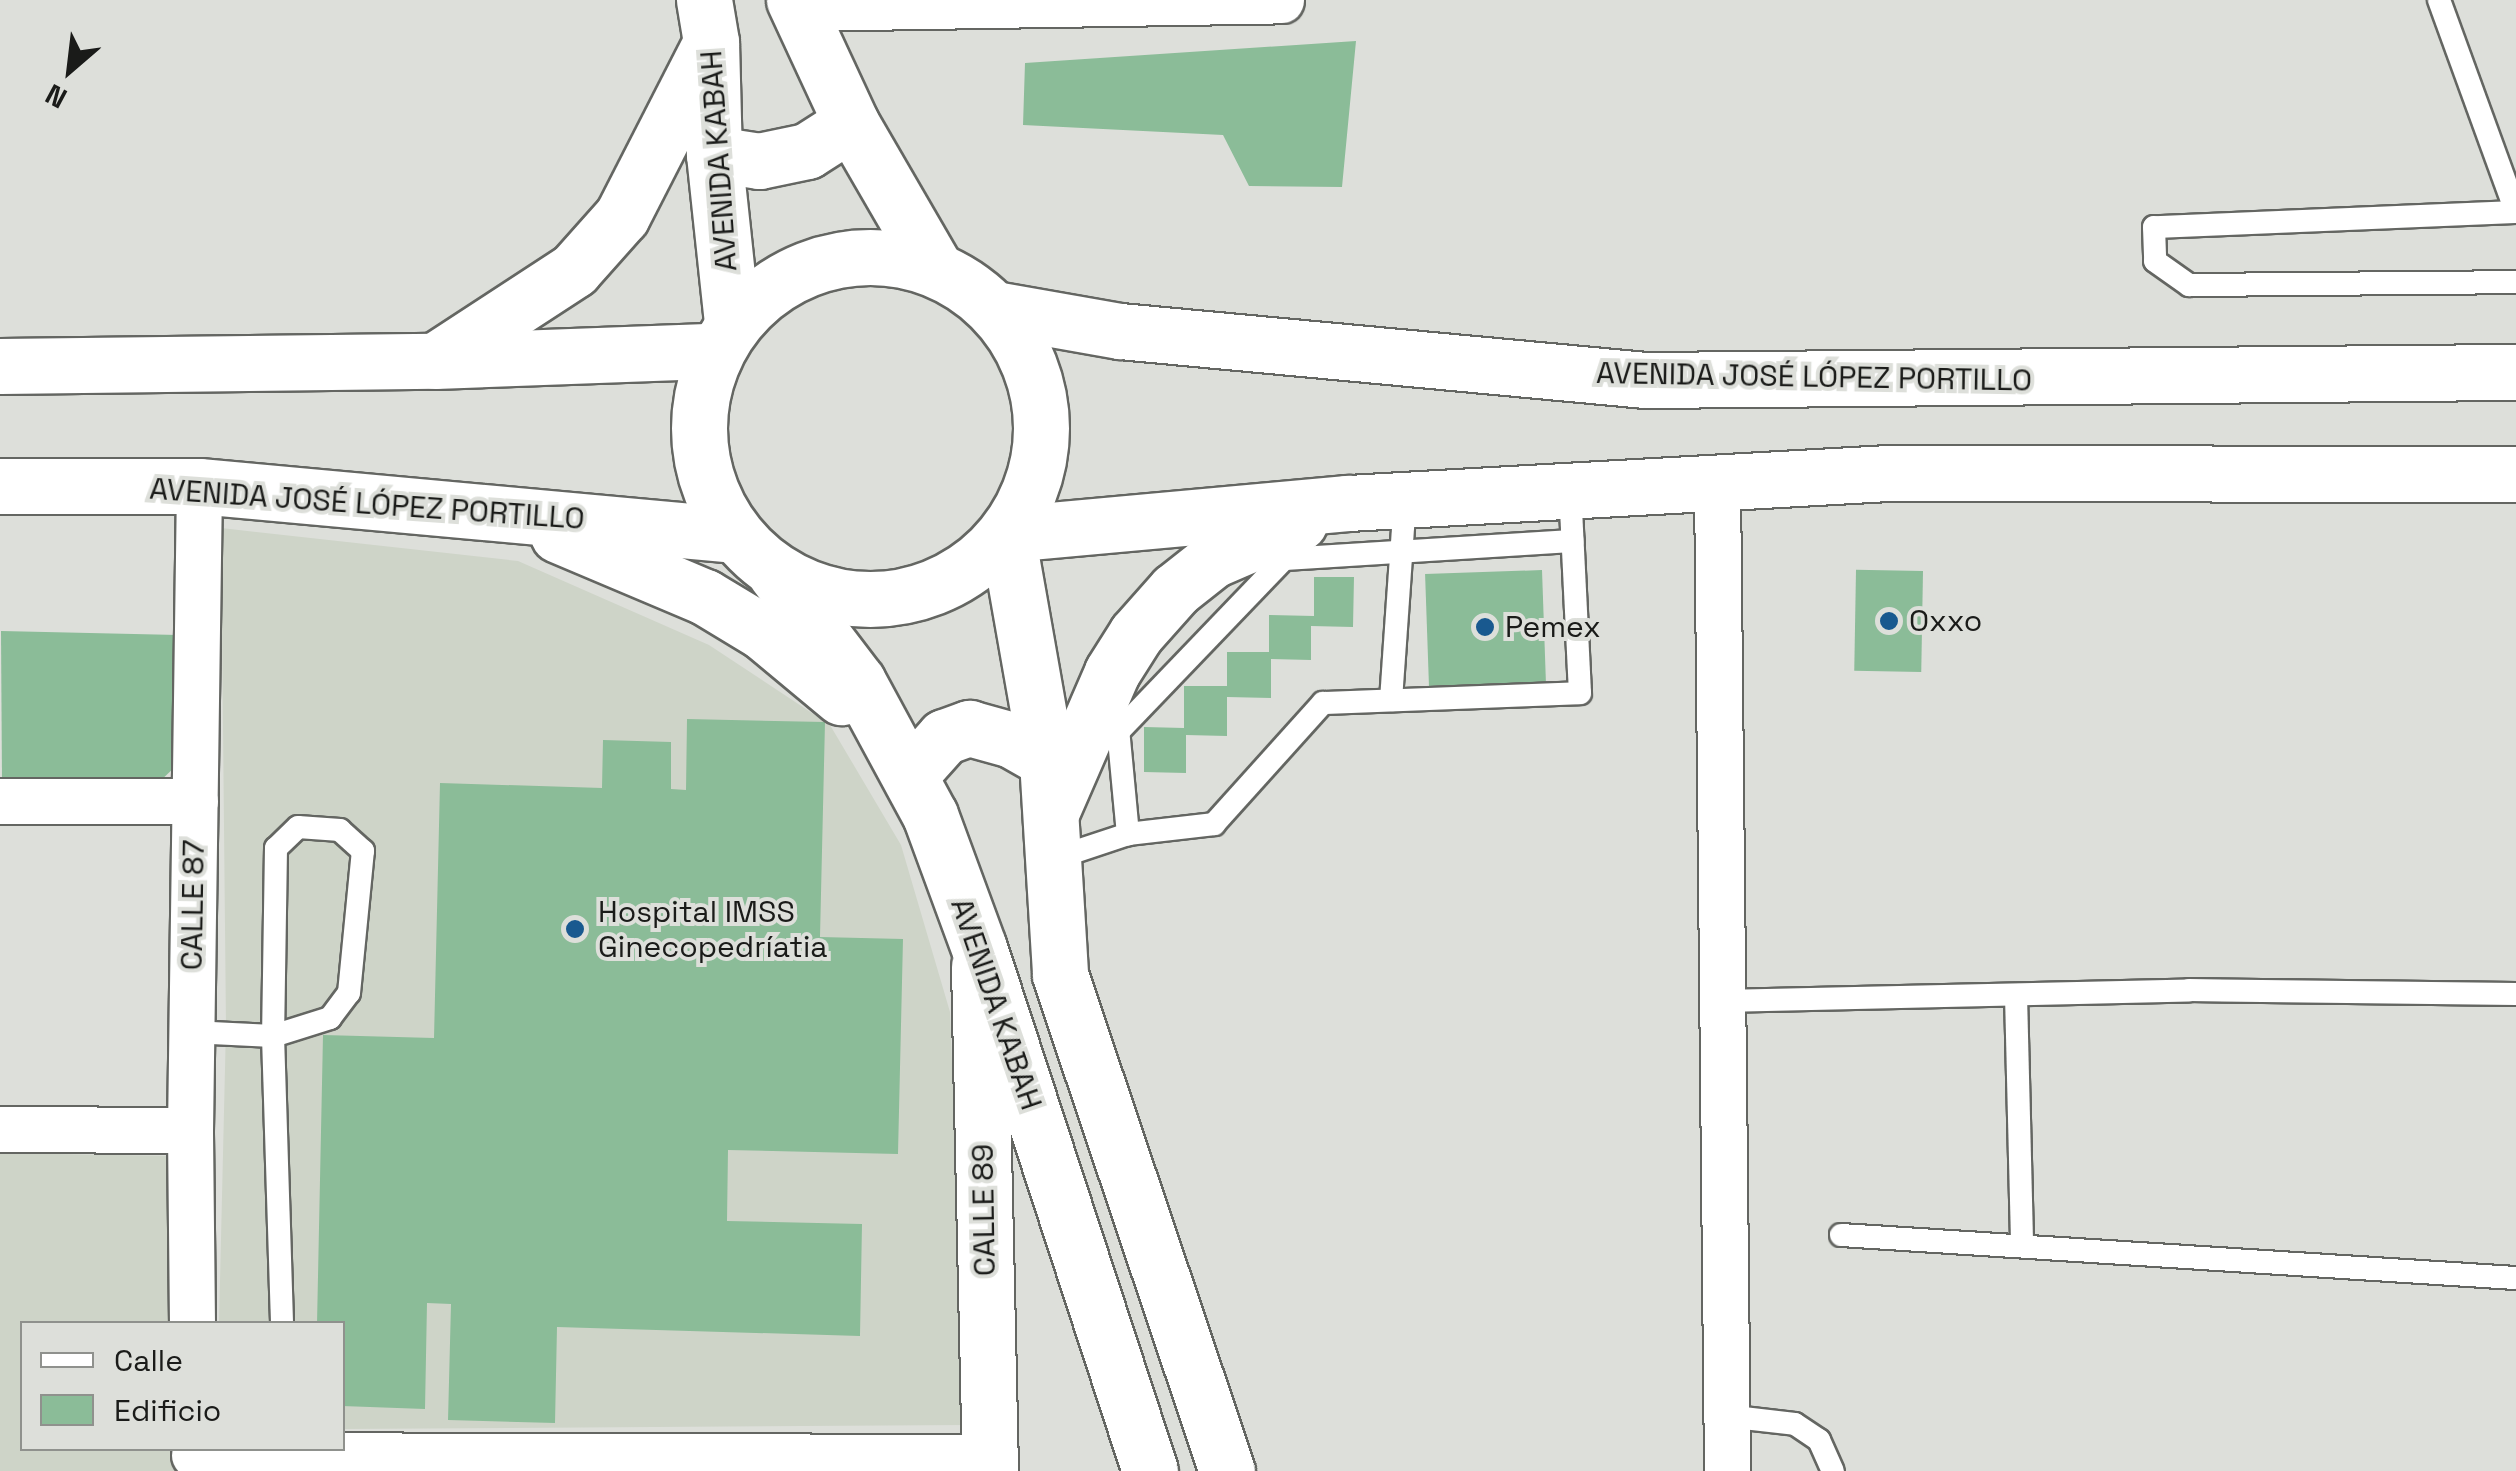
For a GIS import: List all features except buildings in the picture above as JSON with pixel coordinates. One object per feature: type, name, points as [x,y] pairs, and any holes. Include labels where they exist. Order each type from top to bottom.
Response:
[{"type":"main road","points":[[795,4],[851,124],[935,268]]},
{"type":"main road","points":[[435,361],[574,270],[622,216],[707,21]]},
{"type":"main road","name":"AVENIDA KABAH","points":[[707,21],[723,337]]},
{"type":"main road","points":[[714,154],[759,161],[807,151],[851,124]]},
{"type":"main road","points":[[860,255],[935,268],[995,309],[1025,352],[1041,402],[1041,455],[1032,493],[1007,534],[958,577],[898,598],[833,596],[773,571],[734,535],[704,477],[697,412],[723,337],[788,275],[860,255]]},
{"type":"main road","name":"AVENIDA JOSÉ LÓPEZ PORTILLO","points":[[995,309],[1120,331],[1645,380],[2516,372]]},
{"type":"main road","points":[[0,366],[435,361],[723,337]]},
{"type":"main road","points":[[1007,534],[1348,503],[1403,526],[1571,516],[1717,482],[1888,473],[2516,474]]},
{"type":"main road","name":"AVENIDA JOSÉ LÓPEZ PORTILLO","points":[[0,486],[199,486],[734,535]]},
{"type":"main road","points":[[1051,838],[1112,672],[1136,634],[1174,590],[1213,560],[1279,546],[1348,503]]},
{"type":"main road","points":[[504,513],[705,597],[764,632],[900,755],[969,728],[1012,740],[1047,760]]},
{"type":"main road","points":[[1007,534],[1047,760],[1060,976],[1227,1471]]},
{"type":"main road","name":"AVENIDA KABAH","points":[[773,571],[858,682],[930,815],[979,948],[1150,1471]]},
{"type":"main road","name":"CALLE 89","points":[[979,948],[990,1464]]},
{"type":"street","points":[[795,4],[1281,0]]},
{"type":"street","points":[[1717,482],[1727,1471]]},
{"type":"street","name":"CALLE 87","points":[[192,1321],[190,1130],[199,486]]},
{"type":"street","points":[[0,801],[195,801]]},
{"type":"street","points":[[0,1129],[190,1130]]},
{"type":"street","points":[[194,1458],[990,1464]]},
{"type":"lane","points":[[2439,0],[2516,212],[2154,227],[2155,260],[2190,285],[2516,282]]},
{"type":"lane","points":[[1051,838],[1214,824],[1323,702],[1580,693],[1571,516]]},
{"type":"lane","points":[[1118,732],[1279,546],[1403,526],[1392,700]]},
{"type":"lane","points":[[1112,672],[1128,834]]},
{"type":"lane","points":[[191,1032],[273,1036],[330,1018],[348,993],[363,851],[340,830],[298,827],[276,848],[273,1036],[282,1321]]},
{"type":"lane","points":[[1722,1001],[2188,990],[2516,994]]},
{"type":"lane","points":[[2016,995],[2022,1244]]},
{"type":"lane","points":[[1841,1235],[2516,1278]]},
{"type":"lane","points":[[1726,1416],[1795,1424],[1820,1440],[1833,1471]]},
{"type":"shaded area","name":"Hospital IMSS Ginecopedríatia","points":[[221,528],[518,561],[709,645],[830,725],[901,845],[950,1012],[966,1425],[345,1429],[345,1321],[219,1321],[226,1026]]},
{"type":"shaded area","points":[[0,1153],[172,1156],[173,1321],[20,1321],[20,1451],[175,1451],[175,1471],[0,1471]]},
{"type":"place","name":"Oxxo","points":[[1889,621]]},
{"type":"place","name":"Pemex","points":[[1485,627]]},
{"type":"place","name":"Hospital IMSS Ginecopedríatia","points":[[575,929]]}]
